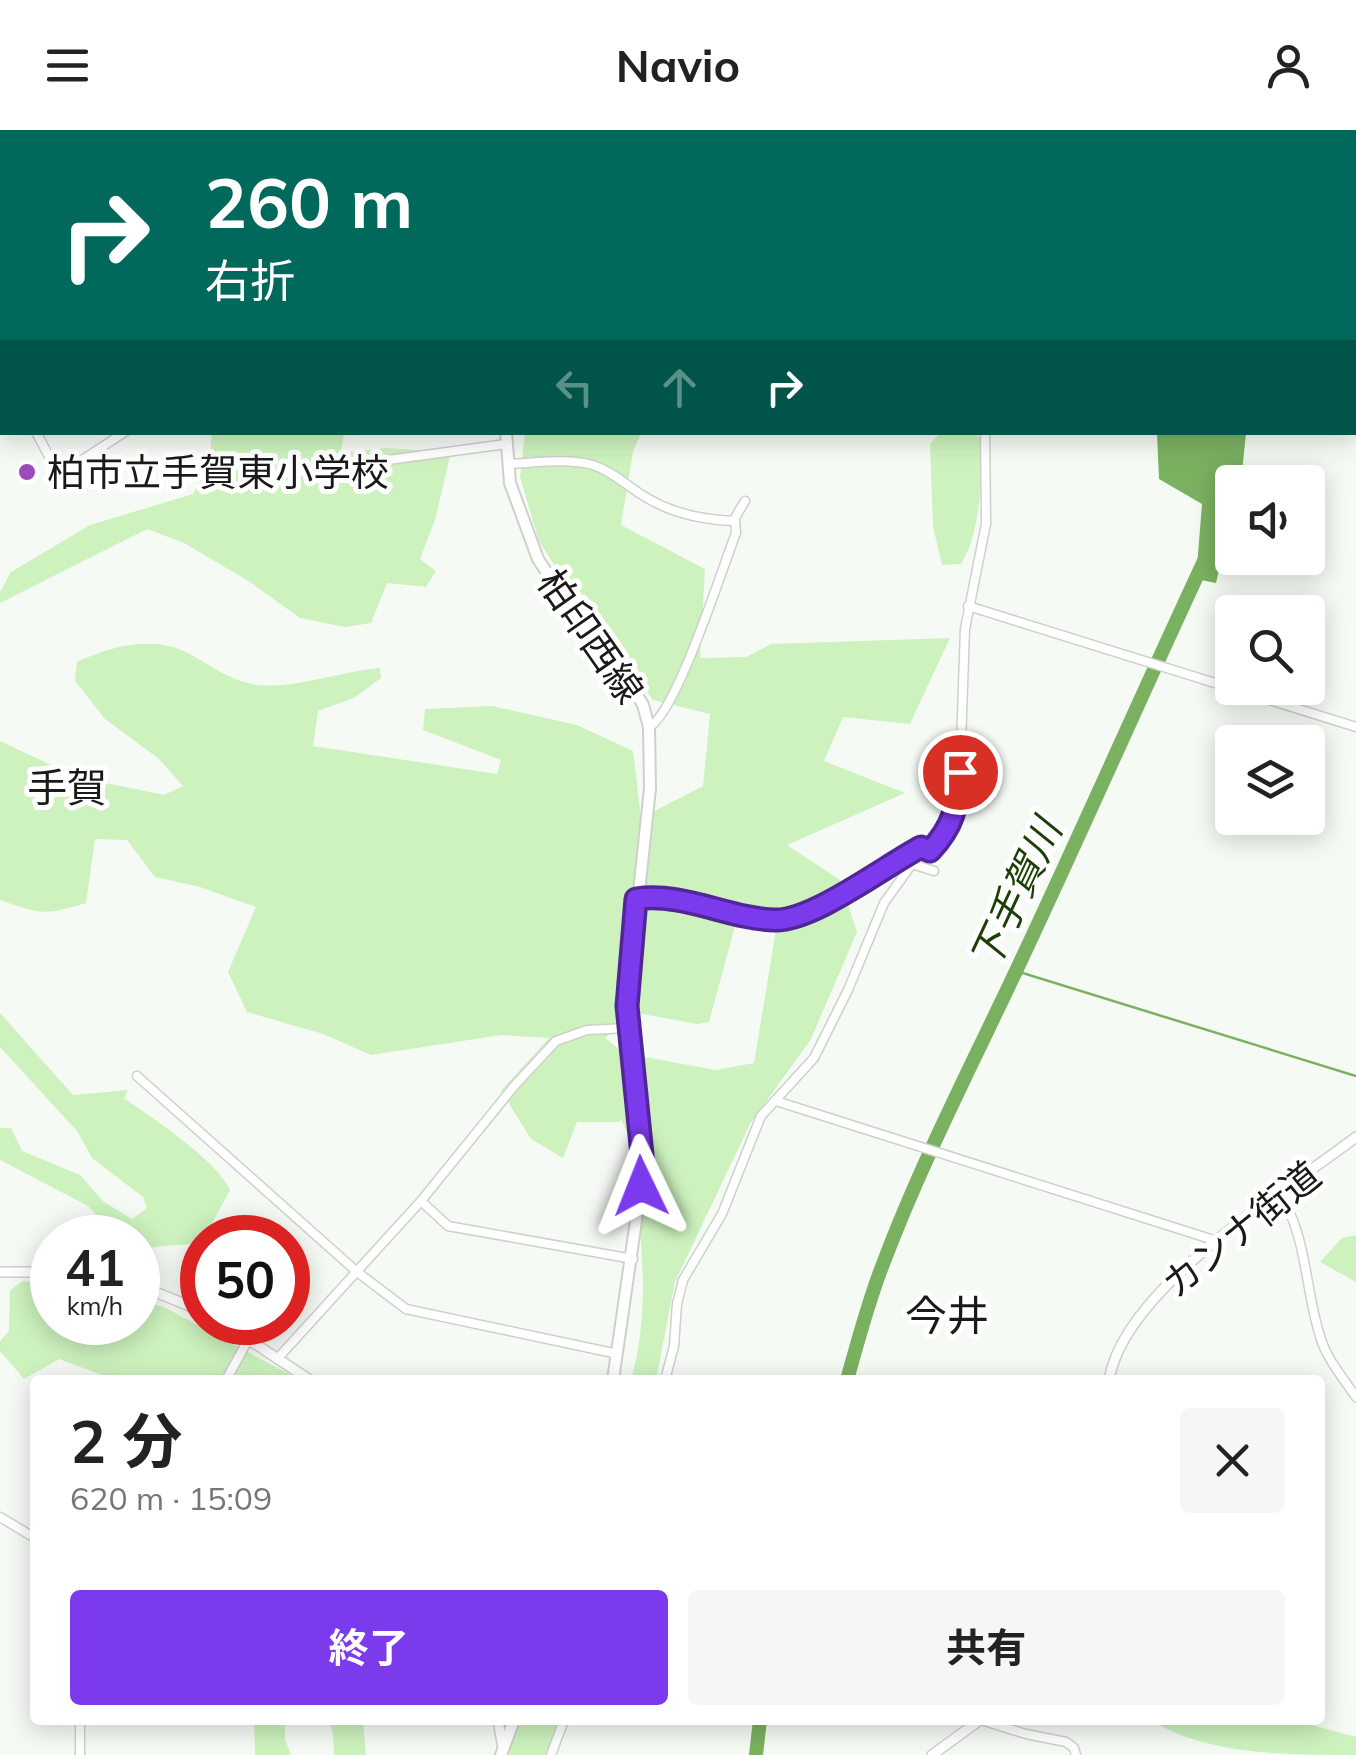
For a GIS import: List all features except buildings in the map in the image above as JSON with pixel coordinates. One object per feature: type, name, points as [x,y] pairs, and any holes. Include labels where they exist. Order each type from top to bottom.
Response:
[{"type":"main road","name":"柏印西線","points":[[506,438],[516,503],[538,559],[630,682],[643,705],[649,728],[650,788],[636,899],[628,1028],[642,1155],[633,1259],[615,1375]]},
{"type":"main road","points":[[502,1752],[512,1725]]},
{"type":"street","points":[[38,435],[59,475],[120,435]]},
{"type":"street","points":[[666,1375],[683,1280],[722,1214],[761,1116],[814,1058],[884,903],[912,864],[949,830],[956,804],[962,739],[962,659],[968,606],[986,524],[985,435]]},
{"type":"street","points":[[292,473],[506,438]]},
{"type":"street","points":[[508,464],[572,462],[594,466],[616,476],[642,496],[686,514],[735,521]]},
{"type":"street","points":[[649,728],[660,720],[677,686],[736,534],[735,521],[746,501]]},
{"type":"street","points":[[968,606],[1356,727]]},
{"type":"street","points":[[636,899],[671,900],[783,920],[800,916],[921,847],[930,851]]},
{"type":"street","points":[[912,864],[934,871]]},
{"type":"street","points":[[278,1359],[421,1202],[515,1085],[556,1041],[587,1030],[628,1028]]},
{"type":"street","points":[[137,1076],[356,1271],[406,1310],[618,1354]]},
{"type":"street","points":[[776,1101],[1217,1241]]},
{"type":"street","name":"カンナ街道","points":[[1109,1375],[1115,1353],[1167,1282],[1356,1137]]},
{"type":"street","points":[[1279,1193],[1308,1273],[1320,1339],[1356,1397]]},
{"type":"street","points":[[421,1202],[448,1226],[633,1259]]},
{"type":"street","points":[[0,1272],[30,1272]]},
{"type":"street","points":[[229,1375],[245,1345]]},
{"type":"street","points":[[256,1345],[302,1375]]},
{"type":"street","points":[[0,1517],[30,1535]]},
{"type":"street","points":[[80,1725],[80,1755]]},
{"type":"street","points":[[499,1725],[502,1752]]},
{"type":"street","points":[[551,1755],[562,1725]]},
{"type":"street","points":[[932,1755],[974,1725]]},
{"type":"street","points":[[1000,1725],[1066,1742],[1076,1755]]},
{"type":"shaded area","points":[[212,435],[344,435],[341,453],[385,448],[451,452],[435,520],[420,559],[436,571],[426,587],[387,583],[371,623],[345,627],[300,618],[250,582],[184,543],[147,529],[0,603],[0,592],[11,572],[90,525],[193,494],[209,463]]},
{"type":"shaded area","points":[[525,435],[640,435],[633,452],[621,525],[705,569],[700,658],[746,657],[771,644],[950,638],[910,724],[843,717],[824,761],[905,793],[787,845],[840,880],[857,932],[811,1039],[750,1124],[675,1282],[657,1375],[632,1375],[642,1320],[642,1258],[629,1136],[621,1119],[577,1122],[563,1158],[531,1139],[501,1091],[549,1038],[501,1035],[371,1055],[323,1034],[247,1012],[228,972],[256,907],[200,887],[155,877],[127,840],[95,839],[86,903],[43,912],[0,900],[0,741],[92,780],[164,795],[183,786],[159,759],[105,719],[75,681],[77,662],[132,645],[175,648],[230,677],[258,685],[287,684],[380,668],[381,678],[354,698],[318,711],[313,746],[497,774],[501,760],[423,730],[425,709],[492,706],[577,725],[633,751],[641,818],[703,786],[710,714],[653,700],[573,594],[539,541],[520,477]],"holes":[[[738,915],[778,918],[754,1063],[715,1070],[624,1053],[605,1038],[637,1013],[697,1024],[709,1022]]]},
{"type":"shaded area","points":[[938,435],[976,435],[981,440],[977,520],[961,564],[942,565],[933,527],[930,444]]},
{"type":"shaded area","points":[[1157,435],[1246,435],[1243,465],[1215,465],[1216,583],[1196,579],[1202,504],[1159,479]]},
{"type":"shaded area","points":[[0,1013],[73,1095],[128,1090],[124,1098],[183,1140],[223,1178],[230,1190],[217,1215],[180,1215],[180,1244],[160,1246],[160,1215],[137,1215],[147,1208],[143,1197],[92,1158],[77,1131],[0,1047]]},
{"type":"shaded area","points":[[0,1128],[11,1128],[22,1151],[80,1175],[104,1202],[125,1215],[96,1215],[88,1206],[0,1160]]},
{"type":"shaded area","points":[[1356,1235],[1356,1282],[1320,1262],[1342,1238]]},
{"type":"shaded area","points":[[23,1281],[30,1282],[30,1345],[160,1345],[160,1306],[180,1316],[180,1345],[235,1345],[291,1375],[102,1375],[59,1359],[24,1379],[0,1351],[0,1341],[9,1331],[10,1290]]},
{"type":"shaded area","points":[[254,1725],[285,1725],[291,1755],[255,1755]]},
{"type":"shaded area","points":[[330,1725],[363,1725],[366,1755],[334,1755]]},
{"type":"shaded area","points":[[512,1725],[556,1725],[546,1755],[505,1755]]},
{"type":"shaded area","points":[[1160,1725],[1312,1725],[1356,1737],[1356,1755],[1248,1751],[1172,1732]]},
{"type":"waterway","name":"下手賀川","points":[[848,1375],[878,1278],[915,1185],[1204,561]]},
{"type":"waterway","points":[[1016,971],[1356,1076]]},
{"type":"waterway","name":"下手賀川","points":[[756,1755],[759,1725]]},
{"type":"place","name":"柏市立手賀東小学校","points":[[27,472]]},
{"type":"district","name":"手賀","points":[[67,787]]},
{"type":"district","name":"今井","points":[[947,1315]]},
{"type":"route","points":[[641,1186],[642,1155],[627,1006],[636,899],[671,900],[773,920],[800,916],[921,847],[930,851],[949,830],[960,772]]}]
